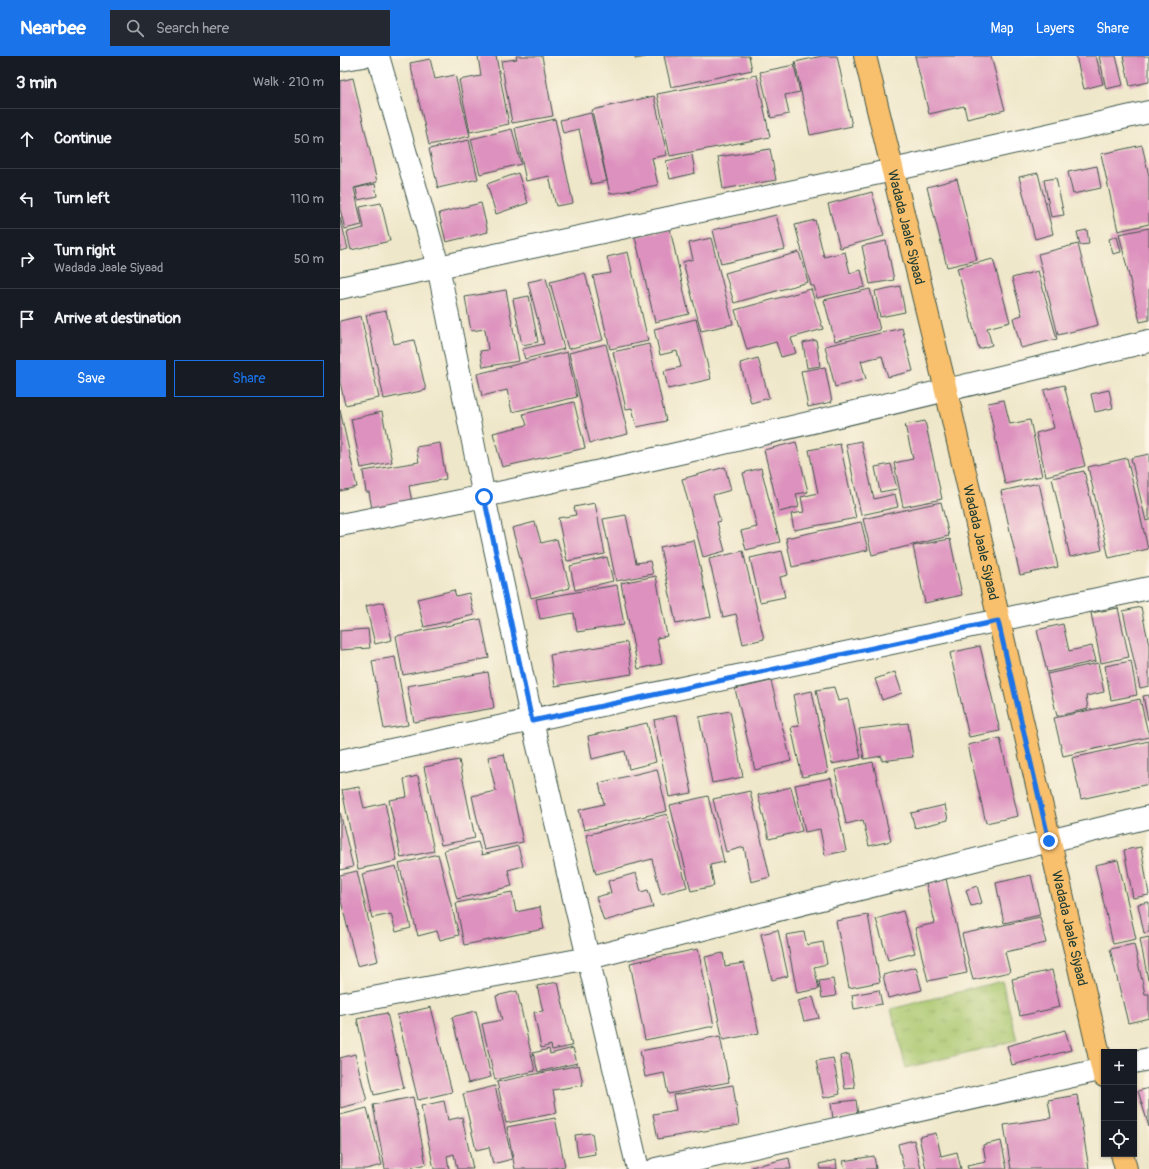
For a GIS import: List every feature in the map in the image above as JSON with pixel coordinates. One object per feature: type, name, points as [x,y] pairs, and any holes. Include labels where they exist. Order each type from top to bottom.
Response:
[{"type":"main road","name":"Wadada Jaale Siyaad","points":[[866,56],[946,390],[998,621],[1101,1062]]},
{"type":"main road","points":[[1123,1157],[1126,1169]]},
{"type":"street","points":[[340,60],[363,56]]},
{"type":"street","points":[[378,56],[438,266],[484,497],[532,721],[638,1169]]},
{"type":"street","points":[[340,288],[893,170],[1149,112]]},
{"type":"street","points":[[340,525],[484,497],[946,390],[1149,341]]},
{"type":"street","points":[[340,761],[1149,588]]},
{"type":"street","points":[[340,1004],[589,958],[1149,817]]},
{"type":"street","points":[[1137,1061],[1149,1058]]},
{"type":"street","points":[[656,1169],[1101,1071]]},
{"type":"green space","points":[[1002,981],[1017,1040],[906,1068],[891,1009]]},
{"type":"building","points":[[478,56],[496,56],[509,124],[470,132],[459,80],[481,76]]},
{"type":"building","points":[[516,56],[542,56],[553,116],[512,123],[501,61],[517,59]]},
{"type":"building","points":[[635,56],[646,56],[646,57],[635,59]]},
{"type":"building","points":[[664,56],[749,56],[752,70],[671,87]]},
{"type":"building","points":[[822,56],[837,56],[852,126],[810,135],[795,62]]},
{"type":"building","points":[[915,56],[991,56],[1005,110],[967,119],[964,106],[929,114]]},
{"type":"building","points":[[1076,56],[1096,56],[1103,84],[1084,89]]},
{"type":"building","points":[[1099,56],[1116,56],[1123,85],[1106,89]]},
{"type":"building","points":[[1123,56],[1149,56],[1149,82],[1130,86]]},
{"type":"building","points":[[430,59],[435,79],[455,75],[470,136],[429,145],[410,63]]},
{"type":"building","points":[[794,65],[800,92],[785,95],[789,114],[771,118],[760,72]]},
{"type":"building","points":[[757,75],[770,137],[670,156],[657,94]]},
{"type":"building","points":[[353,78],[377,182],[354,188],[362,225],[345,229],[340,209],[340,81]]},
{"type":"building","points":[[654,96],[667,155],[652,158],[658,185],[610,194],[592,110]]},
{"type":"building","points":[[591,113],[607,181],[591,184],[579,129],[563,133],[560,120]]},
{"type":"building","points":[[555,119],[573,203],[556,206],[549,176],[526,181],[515,128]]},
{"type":"building","points":[[512,129],[521,164],[480,174],[471,139]]},
{"type":"building","points":[[469,140],[478,179],[438,188],[429,149]]},
{"type":"building","points":[[1142,145],[1149,176],[1149,224],[1118,231],[1101,154]]},
{"type":"building","points":[[770,149],[776,180],[723,189],[718,157]]},
{"type":"building","points":[[692,155],[695,173],[670,179],[666,161]]},
{"type":"building","points":[[1097,166],[1101,188],[1073,194],[1068,172]]},
{"type":"building","points":[[518,173],[528,203],[496,214],[487,184]]},
{"type":"building","points":[[1038,173],[1053,234],[1035,239],[1019,177]]},
{"type":"building","points":[[1056,178],[1064,215],[1051,217],[1044,180]]},
{"type":"building","points":[[957,179],[977,260],[947,267],[927,187]]},
{"type":"building","points":[[375,184],[377,196],[358,200],[356,188]]},
{"type":"building","points":[[872,192],[884,236],[840,248],[828,204]]},
{"type":"building","points":[[381,203],[390,241],[351,250],[347,232],[364,228],[360,207]]},
{"type":"building","points":[[481,203],[488,232],[446,242],[439,213]]},
{"type":"building","points":[[776,215],[785,249],[721,264],[713,230]]},
{"type":"building","points":[[340,217],[348,249],[340,251]]},
{"type":"building","points":[[815,220],[824,257],[845,252],[850,273],[861,270],[865,287],[817,298],[814,286],[811,286],[795,225]]},
{"type":"building","points":[[1149,228],[1149,320],[1140,322],[1119,234]]},
{"type":"building","points":[[670,229],[689,314],[655,322],[635,237]]},
{"type":"building","points":[[1087,230],[1089,244],[1080,245],[1077,232]]},
{"type":"building","points":[[1117,236],[1121,252],[1113,254],[1109,239]]},
{"type":"building","points":[[711,238],[733,324],[701,331],[683,262],[693,259],[689,243]]},
{"type":"building","points":[[886,241],[894,280],[870,284],[862,246]]},
{"type":"building","points":[[1078,244],[1098,325],[1058,335],[1038,254]]},
{"type":"building","points":[[628,252],[648,341],[610,349],[593,276],[611,273],[607,257]]},
{"type":"building","points":[[799,252],[808,282],[734,303],[725,273]]},
{"type":"building","points":[[993,259],[1010,322],[987,328],[992,345],[979,349],[957,268]]},
{"type":"building","points":[[1038,271],[1057,339],[1021,348],[1013,318],[1022,315],[1012,278]]},
{"type":"building","points":[[585,273],[603,340],[568,349],[550,282]]},
{"type":"building","points":[[546,278],[564,349],[525,359],[522,349],[544,344],[528,282]]},
{"type":"building","points":[[900,286],[905,312],[880,317],[875,291]]},
{"type":"building","points":[[811,289],[823,329],[791,338],[796,353],[781,357],[776,342],[747,350],[735,310]]},
{"type":"building","points":[[870,289],[880,330],[835,341],[824,300]]},
{"type":"building","points":[[506,290],[519,361],[483,367],[480,351],[488,350],[485,329],[471,331],[465,297]]},
{"type":"building","points":[[529,296],[538,342],[522,345],[513,299]]},
{"type":"building","points":[[386,311],[394,344],[414,340],[426,390],[384,399],[366,315]]},
{"type":"building","points":[[361,316],[379,398],[345,405],[340,382],[340,321]]},
{"type":"building","points":[[696,319],[711,379],[668,389],[664,371],[681,367],[677,351],[660,355],[654,329]]},
{"type":"building","points":[[902,328],[913,371],[888,377],[882,356],[861,361],[866,379],[835,387],[825,346]]},
{"type":"building","points":[[816,340],[820,366],[807,368],[803,343]]},
{"type":"building","points":[[606,344],[628,434],[590,443],[569,353]]},
{"type":"building","points":[[649,344],[666,421],[637,427],[632,408],[626,409],[613,352]]},
{"type":"building","points":[[567,352],[577,397],[512,412],[507,390],[482,396],[477,374]]},
{"type":"building","points":[[758,358],[769,398],[751,403],[740,363]]},
{"type":"building","points":[[825,367],[832,402],[808,407],[801,371]]},
{"type":"building","points":[[1064,385],[1085,466],[1046,476],[1036,433],[1054,428],[1044,390]]},
{"type":"building","points":[[1109,390],[1113,408],[1095,412],[1091,394]]},
{"type":"building","points":[[1004,400],[1010,424],[1030,420],[1042,476],[1005,484],[988,403]]},
{"type":"building","points":[[574,402],[585,448],[502,467],[493,433],[527,425],[523,414]]},
{"type":"building","points":[[340,410],[357,487],[340,491]]},
{"type":"building","points":[[382,412],[392,462],[361,468],[351,419]]},
{"type":"building","points":[[925,421],[942,499],[903,507],[894,463],[913,459],[905,425]]},
{"type":"building","points":[[861,441],[874,499],[895,494],[898,507],[861,515],[846,444]]},
{"type":"building","points":[[796,442],[808,492],[796,494],[799,507],[779,512],[764,450]]},
{"type":"building","points":[[440,443],[446,479],[409,486],[412,503],[372,509],[369,492],[366,492],[363,471],[419,462],[416,447]]},
{"type":"building","points":[[840,444],[856,518],[794,530],[791,514],[804,512],[801,497],[818,493],[809,450]]},
{"type":"building","points":[[1149,454],[1149,520],[1146,521],[1131,458]]},
{"type":"building","points":[[1127,458],[1148,549],[1109,558],[1088,467]]},
{"type":"building","points":[[891,464],[897,489],[880,492],[875,467]]},
{"type":"building","points":[[725,467],[731,490],[713,495],[720,521],[717,522],[725,551],[703,557],[682,479]]},
{"type":"building","points":[[761,468],[780,542],[746,550],[741,531],[757,527],[743,473]]},
{"type":"building","points":[[1084,471],[1102,550],[1070,557],[1052,478]]},
{"type":"building","points":[[1039,483],[1058,567],[1020,575],[1001,491]]},
{"type":"building","points":[[941,502],[949,536],[872,555],[863,519]]},
{"type":"building","points":[[595,503],[605,554],[567,561],[558,518],[576,515],[574,507]]},
{"type":"building","points":[[626,515],[636,563],[650,561],[653,574],[616,581],[603,519]]},
{"type":"building","points":[[535,522],[541,543],[557,539],[570,588],[531,598],[512,528]]},
{"type":"building","points":[[861,522],[868,550],[792,567],[786,538]]},
{"type":"building","points":[[950,539],[962,595],[925,603],[913,546]]},
{"type":"building","points":[[694,540],[711,617],[676,624],[660,547]]},
{"type":"building","points":[[743,551],[764,639],[743,644],[736,614],[723,617],[709,559]]},
{"type":"building","points":[[782,551],[788,575],[780,577],[785,597],[760,602],[750,558]]},
{"type":"building","points":[[607,557],[613,581],[575,590],[570,566]]},
{"type":"building","points":[[656,576],[667,636],[657,638],[662,664],[638,669],[621,583]]},
{"type":"building","points":[[617,585],[624,625],[577,632],[574,613],[540,619],[536,599]]},
{"type":"building","points":[[454,590],[456,596],[469,593],[474,615],[424,627],[417,599]]},
{"type":"building","points":[[383,602],[392,640],[375,644],[366,606]]},
{"type":"building","points":[[1141,607],[1149,645],[1149,686],[1140,688],[1123,611]]},
{"type":"building","points":[[1118,608],[1129,657],[1101,663],[1091,613]]},
{"type":"building","points":[[481,619],[489,658],[403,675],[396,636]]},
{"type":"building","points":[[1063,624],[1069,651],[1092,646],[1096,661],[1047,672],[1037,630]]},
{"type":"building","points":[[368,629],[370,648],[340,650],[340,631]]},
{"type":"building","points":[[627,642],[632,674],[555,686],[550,655]]},
{"type":"building","points":[[980,646],[1000,731],[969,737],[950,653]]},
{"type":"building","points":[[395,657],[408,725],[384,729],[372,661]]},
{"type":"building","points":[[1131,661],[1137,695],[1111,700],[1105,666]]},
{"type":"building","points":[[1098,663],[1104,692],[1086,696],[1088,709],[1057,716],[1047,674]]},
{"type":"building","points":[[488,672],[494,708],[414,722],[407,686]]},
{"type":"building","points":[[895,672],[902,693],[882,700],[875,679]]},
{"type":"building","points":[[771,681],[791,761],[755,770],[735,689]]},
{"type":"building","points":[[834,687],[838,701],[848,699],[861,758],[832,764],[816,690]]},
{"type":"building","points":[[812,691],[828,772],[802,777],[791,727],[799,726],[793,695]]},
{"type":"building","points":[[1149,695],[1149,720],[1148,720],[1143,696]]},
{"type":"building","points":[[1140,699],[1149,737],[1063,756],[1054,718]]},
{"type":"building","points":[[730,711],[743,777],[712,783],[699,717]]},
{"type":"building","points":[[677,715],[692,793],[669,797],[654,720]]},
{"type":"building","points":[[647,723],[656,762],[629,769],[625,751],[592,759],[588,736]]},
{"type":"building","points":[[908,723],[913,757],[882,761],[882,756],[864,759],[859,729]]},
{"type":"building","points":[[1000,738],[1018,816],[986,823],[968,745]]},
{"type":"building","points":[[1149,741],[1149,784],[1081,799],[1072,758]]},
{"type":"building","points":[[504,754],[523,842],[484,850],[472,796],[496,791],[488,757]]},
{"type":"building","points":[[459,760],[475,838],[441,845],[424,767]]},
{"type":"building","points":[[873,762],[891,841],[869,846],[863,820],[846,824],[835,770]]},
{"type":"building","points":[[657,769],[667,811],[584,830],[579,810],[604,804],[599,783]]},
{"type":"building","points":[[418,776],[434,851],[401,858],[389,800],[407,797],[404,779]]},
{"type":"building","points":[[831,778],[846,851],[825,855],[820,829],[805,832],[795,785]]},
{"type":"building","points":[[359,787],[364,808],[385,803],[397,861],[358,869],[342,790]]},
{"type":"building","points":[[791,787],[802,831],[769,839],[758,795]]},
{"type":"building","points":[[750,791],[770,877],[751,882],[744,847],[726,852],[713,799]]},
{"type":"building","points":[[708,796],[724,862],[710,865],[714,886],[691,891],[670,805]]},
{"type":"building","points":[[945,805],[948,820],[915,828],[911,813]]},
{"type":"building","points":[[340,812],[353,867],[340,870]]},
{"type":"building","points":[[667,814],[687,887],[661,894],[652,859],[596,874],[586,835]]},
{"type":"building","points":[[478,842],[482,855],[518,846],[523,866],[508,870],[512,886],[457,899],[444,850]]},
{"type":"building","points":[[1141,847],[1149,895],[1133,898],[1124,850]]},
{"type":"building","points":[[438,854],[459,935],[440,940],[437,931],[418,936],[399,864]]},
{"type":"building","points":[[1118,860],[1136,939],[1113,944],[1095,865]]},
{"type":"building","points":[[396,866],[411,928],[396,932],[391,914],[372,918],[362,874]]},
{"type":"building","points":[[357,871],[378,961],[357,966],[340,897],[340,875]]},
{"type":"building","points":[[636,873],[641,892],[648,890],[653,907],[604,921],[596,897],[611,893],[608,881]]},
{"type":"building","points":[[1031,875],[1040,915],[1004,923],[996,883]]},
{"type":"building","points":[[946,879],[967,973],[928,981],[915,928],[935,923],[926,884]]},
{"type":"building","points":[[977,886],[982,903],[971,906],[966,890]]},
{"type":"building","points":[[512,892],[516,912],[540,907],[544,929],[464,945],[456,903]]},
{"type":"building","points":[[1149,902],[1149,932],[1144,933],[1138,904]]},
{"type":"building","points":[[903,911],[915,953],[888,960],[876,919]]},
{"type":"building","points":[[868,915],[880,982],[849,988],[836,921]]},
{"type":"building","points":[[1040,917],[1046,943],[1005,952],[1010,972],[973,980],[962,934]]},
{"type":"building","points":[[778,930],[788,976],[772,980],[761,934]]},
{"type":"building","points":[[804,932],[807,945],[823,942],[827,964],[814,967],[819,989],[797,993],[786,935]]},
{"type":"building","points":[[1149,937],[1149,980],[1148,980],[1140,939]]},
{"type":"building","points":[[1134,944],[1145,994],[1149,994],[1149,1018],[1128,1023],[1110,949]]},
{"type":"building","points":[[698,949],[714,1026],[645,1040],[630,963]]},
{"type":"building","points":[[723,953],[725,966],[744,963],[759,1033],[723,1040],[705,957]]},
{"type":"building","points":[[916,967],[922,990],[888,998],[883,975]]},
{"type":"building","points":[[1052,970],[1060,1007],[1020,1016],[1012,979]]},
{"type":"building","points":[[833,979],[836,996],[822,998],[819,981]]},
{"type":"building","points":[[558,982],[572,1046],[552,1050],[551,1045],[541,1048],[534,1012],[543,1011],[537,986]]},
{"type":"building","points":[[879,990],[882,1004],[854,1009],[852,995]]},
{"type":"building","points":[[517,991],[535,1071],[495,1080],[482,1024],[502,1020],[496,996]]},
{"type":"building","points":[[813,997],[819,1018],[804,1021],[798,1001]]},
{"type":"building","points":[[431,1007],[452,1092],[418,1100],[397,1015]]},
{"type":"building","points":[[476,1011],[491,1077],[468,1083],[452,1017]]},
{"type":"building","points":[[387,1013],[404,1088],[374,1095],[357,1019]]},
{"type":"building","points":[[1065,1030],[1071,1050],[1012,1065],[1007,1046]]},
{"type":"building","points":[[720,1036],[729,1082],[668,1094],[664,1073],[645,1077],[640,1051]]},
{"type":"building","points":[[573,1048],[577,1063],[538,1072],[533,1053],[549,1049],[550,1054]]},
{"type":"building","points":[[355,1054],[367,1101],[340,1108],[340,1058]]},
{"type":"building","points":[[849,1054],[855,1088],[845,1089],[840,1056]]},
{"type":"building","points":[[833,1058],[840,1094],[824,1098],[816,1061]]},
{"type":"building","points":[[579,1065],[583,1085],[553,1090],[557,1113],[506,1123],[497,1082]]},
{"type":"building","points":[[733,1085],[739,1125],[658,1139],[653,1114],[676,1110],[673,1095]]},
{"type":"building","points":[[495,1086],[512,1159],[493,1164],[489,1147],[476,1150],[463,1094]]},
{"type":"building","points":[[1149,1088],[1149,1127],[1138,1091]]},
{"type":"building","points":[[1077,1095],[1089,1169],[1011,1169],[1004,1125],[1051,1118],[1048,1100]]},
{"type":"building","points":[[413,1097],[426,1164],[406,1169],[385,1169],[373,1105]]},
{"type":"building","points":[[856,1100],[858,1116],[833,1119],[831,1103]]},
{"type":"building","points":[[444,1101],[448,1120],[462,1117],[473,1169],[457,1169],[454,1154],[447,1156],[449,1169],[434,1169],[421,1106]]},
{"type":"building","points":[[367,1108],[382,1165],[366,1169],[341,1169],[340,1115]]},
{"type":"building","points":[[555,1118],[565,1166],[547,1169],[515,1169],[507,1127]]},
{"type":"building","points":[[592,1133],[595,1154],[578,1157],[575,1135]]},
{"type":"building","points":[[936,1133],[941,1156],[957,1152],[961,1169],[926,1169],[919,1137]]},
{"type":"building","points":[[914,1140],[921,1169],[904,1169],[898,1144]]},
{"type":"building","points":[[1001,1141],[1007,1169],[968,1169],[967,1166],[986,1162],[983,1145]]},
{"type":"building","points":[[874,1156],[876,1169],[845,1169],[843,1161]]},
{"type":"building","points":[[789,1158],[791,1169],[751,1169],[751,1167]]},
{"type":"building","points":[[836,1160],[837,1169],[820,1169],[819,1164]]},
{"type":"route","points":[[484,497],[532,721],[998,621],[1049,841]]}]
